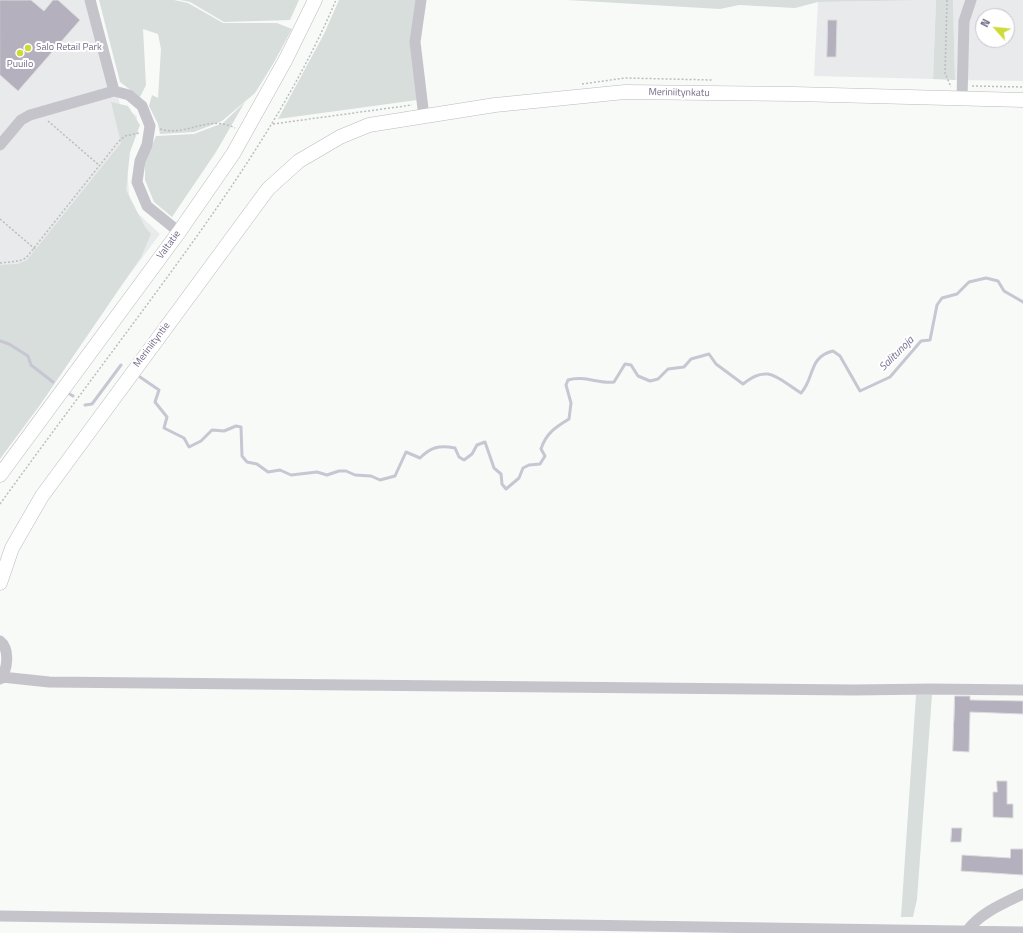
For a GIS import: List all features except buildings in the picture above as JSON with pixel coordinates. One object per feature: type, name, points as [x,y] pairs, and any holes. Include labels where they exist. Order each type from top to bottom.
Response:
[{"type":"main road","name":"Valtatie","points":[[0,475],[179,232],[233,154],[286,60],[315,0]]},
{"type":"main road","name":"Meriniitynkatu","points":[[340,137],[369,125],[424,118],[495,105],[625,92],[1023,100]]},
{"type":"main road","name":"Meriniityntie","points":[[0,583],[12,548],[42,496],[268,189],[299,161],[340,137]]},
{"type":"street","points":[[90,0],[114,90]]},
{"type":"street","points":[[421,0],[415,42],[424,118]]},
{"type":"street","points":[[957,98],[964,21],[971,0]]},
{"type":"street","points":[[0,145],[21,120],[41,112],[114,90],[129,96],[142,106],[150,126],[147,145],[140,161],[137,182],[147,206],[179,232]]},
{"type":"street","points":[[0,641],[4,644],[8,658],[1,678],[49,682],[854,690],[1023,690]]},
{"type":"street","points":[[967,931],[973,923],[988,912],[1023,894]]},
{"type":"street","points":[[0,916],[907,932],[1023,932]]},
{"type":"path","points":[[0,504],[232,187],[273,124],[322,33],[336,0]]},
{"type":"path","points":[[948,0],[945,73],[957,98]]},
{"type":"path","points":[[41,112],[42,116],[100,166]]},
{"type":"path","points":[[150,126],[168,132],[215,122],[227,124],[245,132]]},
{"type":"path","points":[[0,263],[19,261],[26,258],[35,249],[119,141],[126,136],[139,133]]},
{"type":"path","points":[[0,219],[35,249]]},
{"type":"shaded area","points":[[0,0],[96,0],[120,105],[137,116],[136,134],[126,155],[130,206],[160,234],[0,447]]},
{"type":"shaded area","points":[[99,0],[174,0],[188,3],[223,23],[277,23],[292,29],[255,93],[222,121],[194,132],[160,134],[158,124],[149,106],[152,95],[158,98],[161,49],[158,34],[143,29],[146,85],[140,97],[120,82]]},
{"type":"shaded area","points":[[180,0],[299,0],[290,20],[224,22],[190,2]]},
{"type":"shaded area","points":[[339,0],[417,0],[417,100],[278,119],[324,34]]},
{"type":"shaded area","points":[[567,0],[936,0],[818,2],[795,8],[739,5],[720,9]]},
{"type":"shaded area","points":[[936,0],[933,79],[814,76],[818,2]]},
{"type":"shaded area","points":[[936,0],[953,0],[955,80],[933,79]]},
{"type":"shaded area","points":[[953,0],[1023,0],[1023,81],[955,80]]},
{"type":"shaded area","points":[[111,102],[128,106],[140,125],[130,152],[126,190],[145,227],[151,234],[141,257],[40,405],[0,459],[0,265],[18,264],[27,260],[121,143]]},
{"type":"shaded area","points":[[245,102],[216,152],[172,217],[154,202],[145,180],[145,162],[156,136],[194,134],[223,123]]},
{"type":"shaded area","points":[[916,695],[932,695],[917,899],[913,917],[901,917]]},
{"type":"waterway","name":"Salitunoja","points":[[140,377],[159,390],[155,402],[167,417],[164,428],[184,438],[189,447],[201,441],[212,430],[224,431],[236,426],[241,427],[242,456],[247,462],[257,464],[268,472],[280,470],[291,475],[317,472],[327,475],[339,471],[346,471],[355,475],[371,476],[380,480],[395,476],[406,452],[420,458],[432,449],[449,447],[455,448],[459,457],[464,460],[472,454],[477,445],[485,442],[494,468],[501,474],[502,484],[506,489],[519,478],[523,468],[529,465],[540,464],[545,456],[541,449],[543,443],[556,428],[569,419],[571,403],[566,385],[568,380],[580,378],[603,382],[614,382],[625,364],[631,365],[638,376],[650,381],[658,379],[668,369],[684,367],[691,359],[709,354],[716,364],[743,384],[759,375],[773,375],[801,393],[819,358],[833,351],[840,356],[860,391],[890,377],[921,341],[930,340],[937,305],[942,298],[957,294],[969,282],[986,278],[998,281],[1004,291],[1023,302]]},
{"type":"waterway","name":"Salitunoja","points":[[0,341],[9,344],[28,356],[31,365],[53,382]]},
{"type":"waterway","name":"Salitunoja","points":[[85,405],[92,404],[121,365]]},
{"type":"waterway","name":"Salitunoja","points":[[68,393],[73,396]]},
{"type":"place","name":"Salo Retail Park","points":[[28,48]]},
{"type":"place","name":"Puuilo","points":[[20,53]]}]
